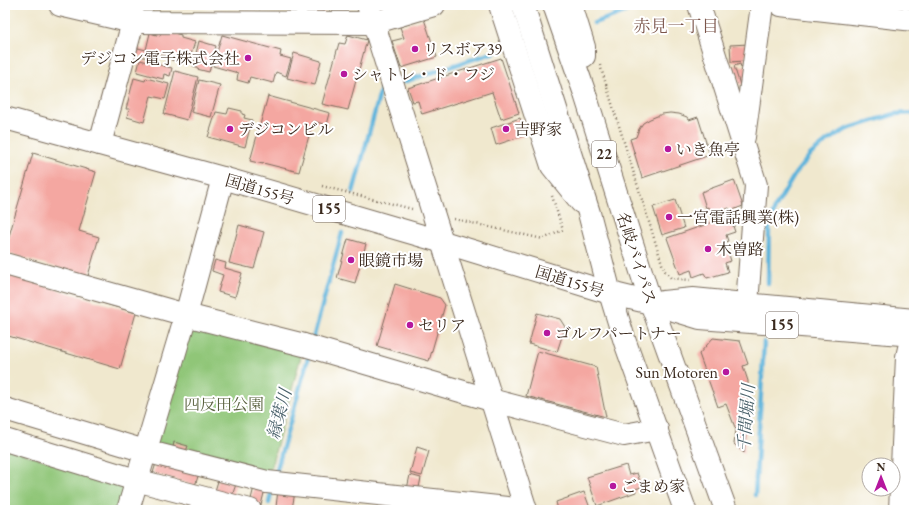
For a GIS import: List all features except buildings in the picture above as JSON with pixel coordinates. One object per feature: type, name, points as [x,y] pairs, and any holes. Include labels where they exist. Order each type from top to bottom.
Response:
[{"type":"main road","points":[[60,5],[133,13],[371,14],[434,5]]},
{"type":"main road","name":"名岐バイパス","points":[[523,5],[590,213],[610,293],[625,342],[685,510]]},
{"type":"main road","name":"名岐バイパス","points":[[554,5],[584,92],[651,303],[726,510]]},
{"type":"main road","name":"22","points":[[571,5],[584,47],[584,92]]},
{"type":"main road","points":[[699,5],[756,185],[747,304]]},
{"type":"main road","points":[[743,143],[762,5]]},
{"type":"main road","points":[[781,5],[914,20]]},
{"type":"main road","points":[[502,10],[538,54]]},
{"type":"main road","name":"22","points":[[502,10],[552,166],[590,213]]},
{"type":"main road","points":[[100,144],[133,13]]},
{"type":"main road","points":[[5,408],[145,451],[267,482],[526,510],[371,14]]},
{"type":"main road","name":"国道155号","points":[[5,118],[223,178],[443,242],[610,293],[651,303],[700,318],[914,325]]},
{"type":"main road","points":[[128,510],[186,314],[223,178]]},
{"type":"main road","points":[[5,264],[304,345],[492,400],[624,435],[657,429]]},
{"type":"main road","name":"国道155号","points":[[651,303],[693,299],[747,304],[914,325]]},
{"type":"main road","points":[[900,510],[908,357],[914,325]]},
{"type":"main road","points":[[5,440],[136,480],[250,510]]},
{"type":"path","points":[[598,58],[664,270],[672,278],[693,280]]},
{"type":"path","points":[[318,185],[434,215],[543,239],[563,230],[551,194]]},
{"type":"green space","name":"四反田公園","points":[[186,315],[304,345],[267,482],[145,451]]},
{"type":"green space","points":[[5,448],[131,487],[125,510],[5,510]]},
{"type":"waterway","name":"縁葉川","points":[[594,23],[625,12],[630,5]]},
{"type":"waterway","name":"縁葉川","points":[[403,82],[495,52]]},
{"type":"waterway","name":"縁葉川","points":[[353,192],[381,89],[385,88]]},
{"type":"waterway","name":"千間堀川","points":[[768,283],[769,228],[775,208],[795,174],[811,154],[827,141],[847,129],[895,114],[914,113]]},
{"type":"waterway","name":"縁葉川","points":[[313,339],[342,233]]},
{"type":"waterway","name":"千間堀川","points":[[755,495],[764,342]]},
{"type":"waterway","name":"縁葉川","points":[[275,476],[308,358]]},
{"type":"waterway","name":"縁葉川","points":[[269,503],[272,489]]},
{"type":"place","name":"リスボア39","points":[[415,49]]},
{"type":"place","name":"デジコン電子株式会社","points":[[248,58]]},
{"type":"place","name":"シャトレ・ド・フジ","points":[[344,74]]},
{"type":"place","name":"デジコンビル","points":[[230,129]]},
{"type":"place","name":"吉野家","points":[[506,129]]},
{"type":"place","name":"いき魚亭","points":[[668,149]]},
{"type":"place","name":"一宮電話興業(株)","points":[[669,217]]},
{"type":"place","name":"木曽路","points":[[708,249]]},
{"type":"place","name":"眼鏡市場","points":[[351,260]]},
{"type":"place","name":"セリア","points":[[410,325]]},
{"type":"place","name":"ゴルフパートナー","points":[[547,333]]},
{"type":"place","name":"Sun Motoren","points":[[726,372]]},
{"type":"place","name":"ごまめ家","points":[[613,486]]},
{"type":"district","name":"赤見一丁目","points":[[676,26]]}]
